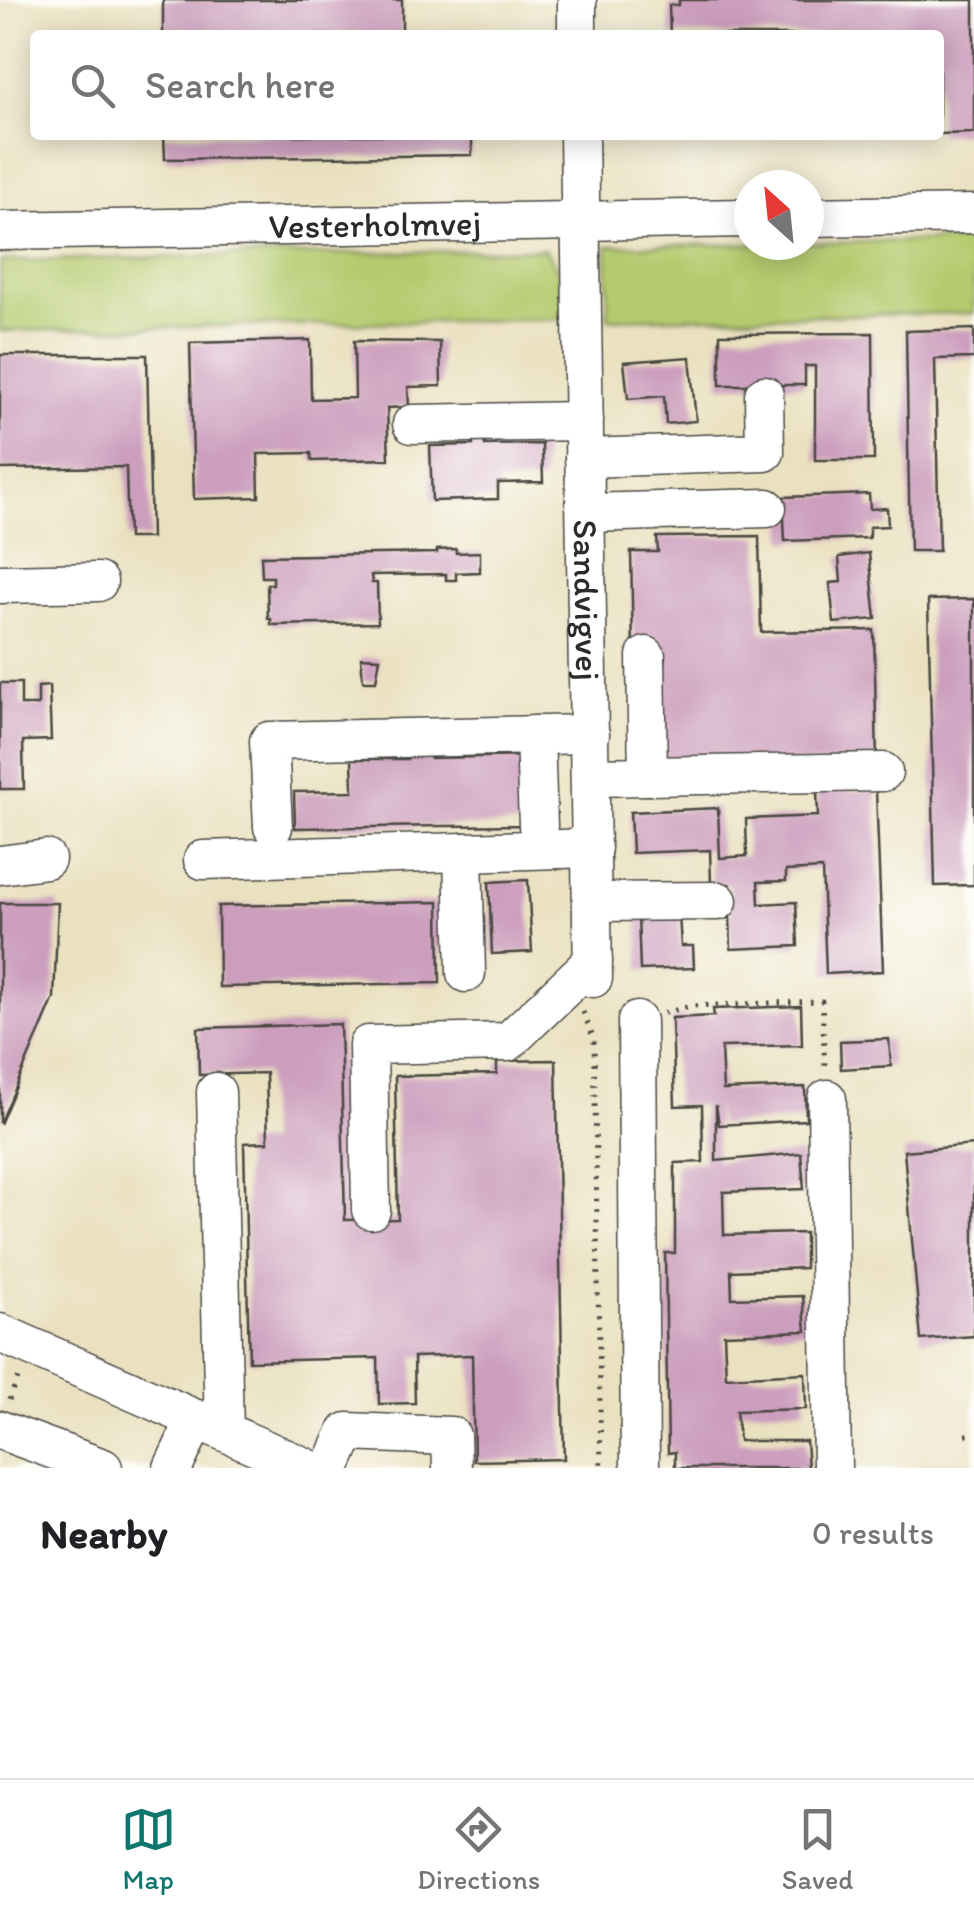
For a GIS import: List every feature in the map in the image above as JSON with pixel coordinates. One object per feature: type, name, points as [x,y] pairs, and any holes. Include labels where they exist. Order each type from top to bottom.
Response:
[{"type":"street","points":[[576,0],[577,30]]},
{"type":"street","name":"Sandvigvej","points":[[578,140],[593,970]]},
{"type":"street","points":[[824,217],[974,214]]},
{"type":"street","name":"Vesterholmvej","points":[[0,231],[734,218]]},
{"type":"street","points":[[412,424],[765,452],[764,395]]},
{"type":"street","points":[[586,513],[767,508]]},
{"type":"street","points":[[0,584],[98,582]]},
{"type":"street","points":[[646,656],[648,776]]},
{"type":"street","points":[[273,827],[269,741],[590,734]]},
{"type":"street","points":[[535,735],[538,826]]},
{"type":"street","points":[[591,790],[648,776],[883,772]]},
{"type":"street","points":[[591,790],[803,796]]},
{"type":"street","points":[[203,860],[592,848]]},
{"type":"street","points":[[463,852],[466,973]]},
{"type":"street","points":[[0,864],[46,859]]},
{"type":"street","points":[[592,902],[718,901]]},
{"type":"street","points":[[371,1210],[368,1045],[508,1042],[593,970]]},
{"type":"street","points":[[637,1021],[640,1468]]},
{"type":"street","points":[[173,1468],[210,1425],[216,1092]]},
{"type":"street","points":[[827,1099],[832,1468]]},
{"type":"street","points":[[16,1340],[308,1468]]},
{"type":"street","points":[[3,1418],[103,1468]]},
{"type":"street","points":[[331,1468],[347,1432],[451,1436],[452,1468]]},
{"type":"path","points":[[593,970],[583,988],[584,1019],[594,1038],[601,1468]]},
{"type":"path","points":[[637,1021],[690,1006],[822,1001],[827,1099]]},
{"type":"path","points":[[3,1418],[16,1340]]},
{"type":"green space","points":[[974,240],[974,313],[608,319],[607,246],[734,244],[734,260],[824,260],[824,242]]},
{"type":"green space","points":[[544,249],[556,265],[561,281],[564,319],[0,331],[0,261]]},
{"type":"building","points":[[163,0],[402,0],[402,30],[163,30]]},
{"type":"building","points":[[679,0],[974,0],[974,133],[944,134],[944,30],[670,30],[669,5],[679,5]]},
{"type":"building","points":[[164,140],[472,140],[472,155],[165,159]]},
{"type":"building","points":[[974,329],[974,358],[935,359],[939,551],[910,551],[906,331]]},
{"type":"building","points":[[873,333],[874,460],[815,460],[815,366],[805,366],[805,385],[720,385],[720,334]]},
{"type":"building","points":[[310,340],[311,399],[355,398],[354,341],[440,342],[441,386],[408,387],[409,407],[387,408],[389,459],[312,461],[311,453],[258,454],[259,497],[194,499],[190,343]]},
{"type":"building","points":[[0,355],[147,355],[151,538],[128,538],[126,467],[0,469]]},
{"type":"building","points":[[690,357],[696,421],[666,424],[664,396],[628,399],[624,362]]},
{"type":"building","points":[[472,436],[484,436],[485,445],[542,444],[543,482],[498,483],[498,499],[432,501],[430,446],[473,445]]},
{"type":"building","points":[[869,494],[870,509],[887,508],[888,526],[869,527],[869,538],[785,541],[783,497]]},
{"type":"building","points":[[759,536],[761,632],[874,630],[877,762],[658,766],[633,650],[631,552],[658,552],[657,537]]},
{"type":"building","points":[[456,549],[456,553],[480,552],[480,572],[456,573],[456,580],[446,580],[446,574],[371,575],[372,583],[377,583],[378,623],[271,625],[268,619],[267,584],[273,584],[273,577],[262,577],[261,556],[437,553]]},
{"type":"building","points":[[869,553],[876,619],[834,623],[830,583],[841,582],[839,557]]},
{"type":"building","points":[[974,599],[974,885],[935,886],[928,600]]},
{"type":"building","points":[[361,657],[380,658],[376,681],[363,681]]},
{"type":"building","points":[[0,683],[21,683],[21,705],[38,705],[38,687],[49,686],[51,740],[23,741],[24,789],[0,789]]},
{"type":"building","points":[[431,749],[431,758],[527,756],[528,825],[295,828],[294,792],[353,791],[352,759],[407,759],[407,750]]},
{"type":"building","points":[[876,790],[883,971],[826,974],[822,869],[786,871],[786,881],[758,882],[759,904],[796,902],[798,946],[731,949],[729,884],[711,885],[710,850],[632,853],[630,812],[718,808],[720,858],[747,856],[746,819],[818,816],[817,792]]},
{"type":"building","points":[[528,880],[532,952],[492,954],[489,882]]},
{"type":"building","points":[[439,902],[440,983],[219,987],[218,906]]},
{"type":"building","points":[[0,903],[58,903],[54,998],[0,1124]]},
{"type":"building","points":[[679,914],[681,946],[693,946],[694,968],[640,970],[638,915]]},
{"type":"building","points":[[801,1006],[802,1045],[721,1047],[723,1090],[805,1087],[806,1120],[719,1125],[716,1105],[716,1161],[801,1153],[804,1189],[723,1192],[724,1235],[805,1233],[805,1268],[731,1271],[732,1298],[803,1296],[806,1331],[724,1334],[726,1377],[805,1373],[806,1409],[736,1411],[739,1441],[806,1441],[808,1468],[675,1468],[675,1452],[668,1453],[665,1253],[675,1253],[675,1163],[703,1162],[702,1105],[675,1106],[672,1018],[714,1016],[713,1009]]},
{"type":"building","points":[[340,1024],[345,1220],[398,1219],[395,1076],[497,1074],[497,1061],[556,1060],[564,1459],[474,1461],[472,1355],[414,1357],[415,1403],[379,1404],[378,1358],[249,1361],[244,1143],[268,1142],[266,1073],[199,1075],[198,1028]]},
{"type":"building","points":[[889,1039],[891,1066],[841,1069],[840,1041]]},
{"type":"building","points":[[974,1145],[974,1336],[921,1340],[904,1151]]}]
